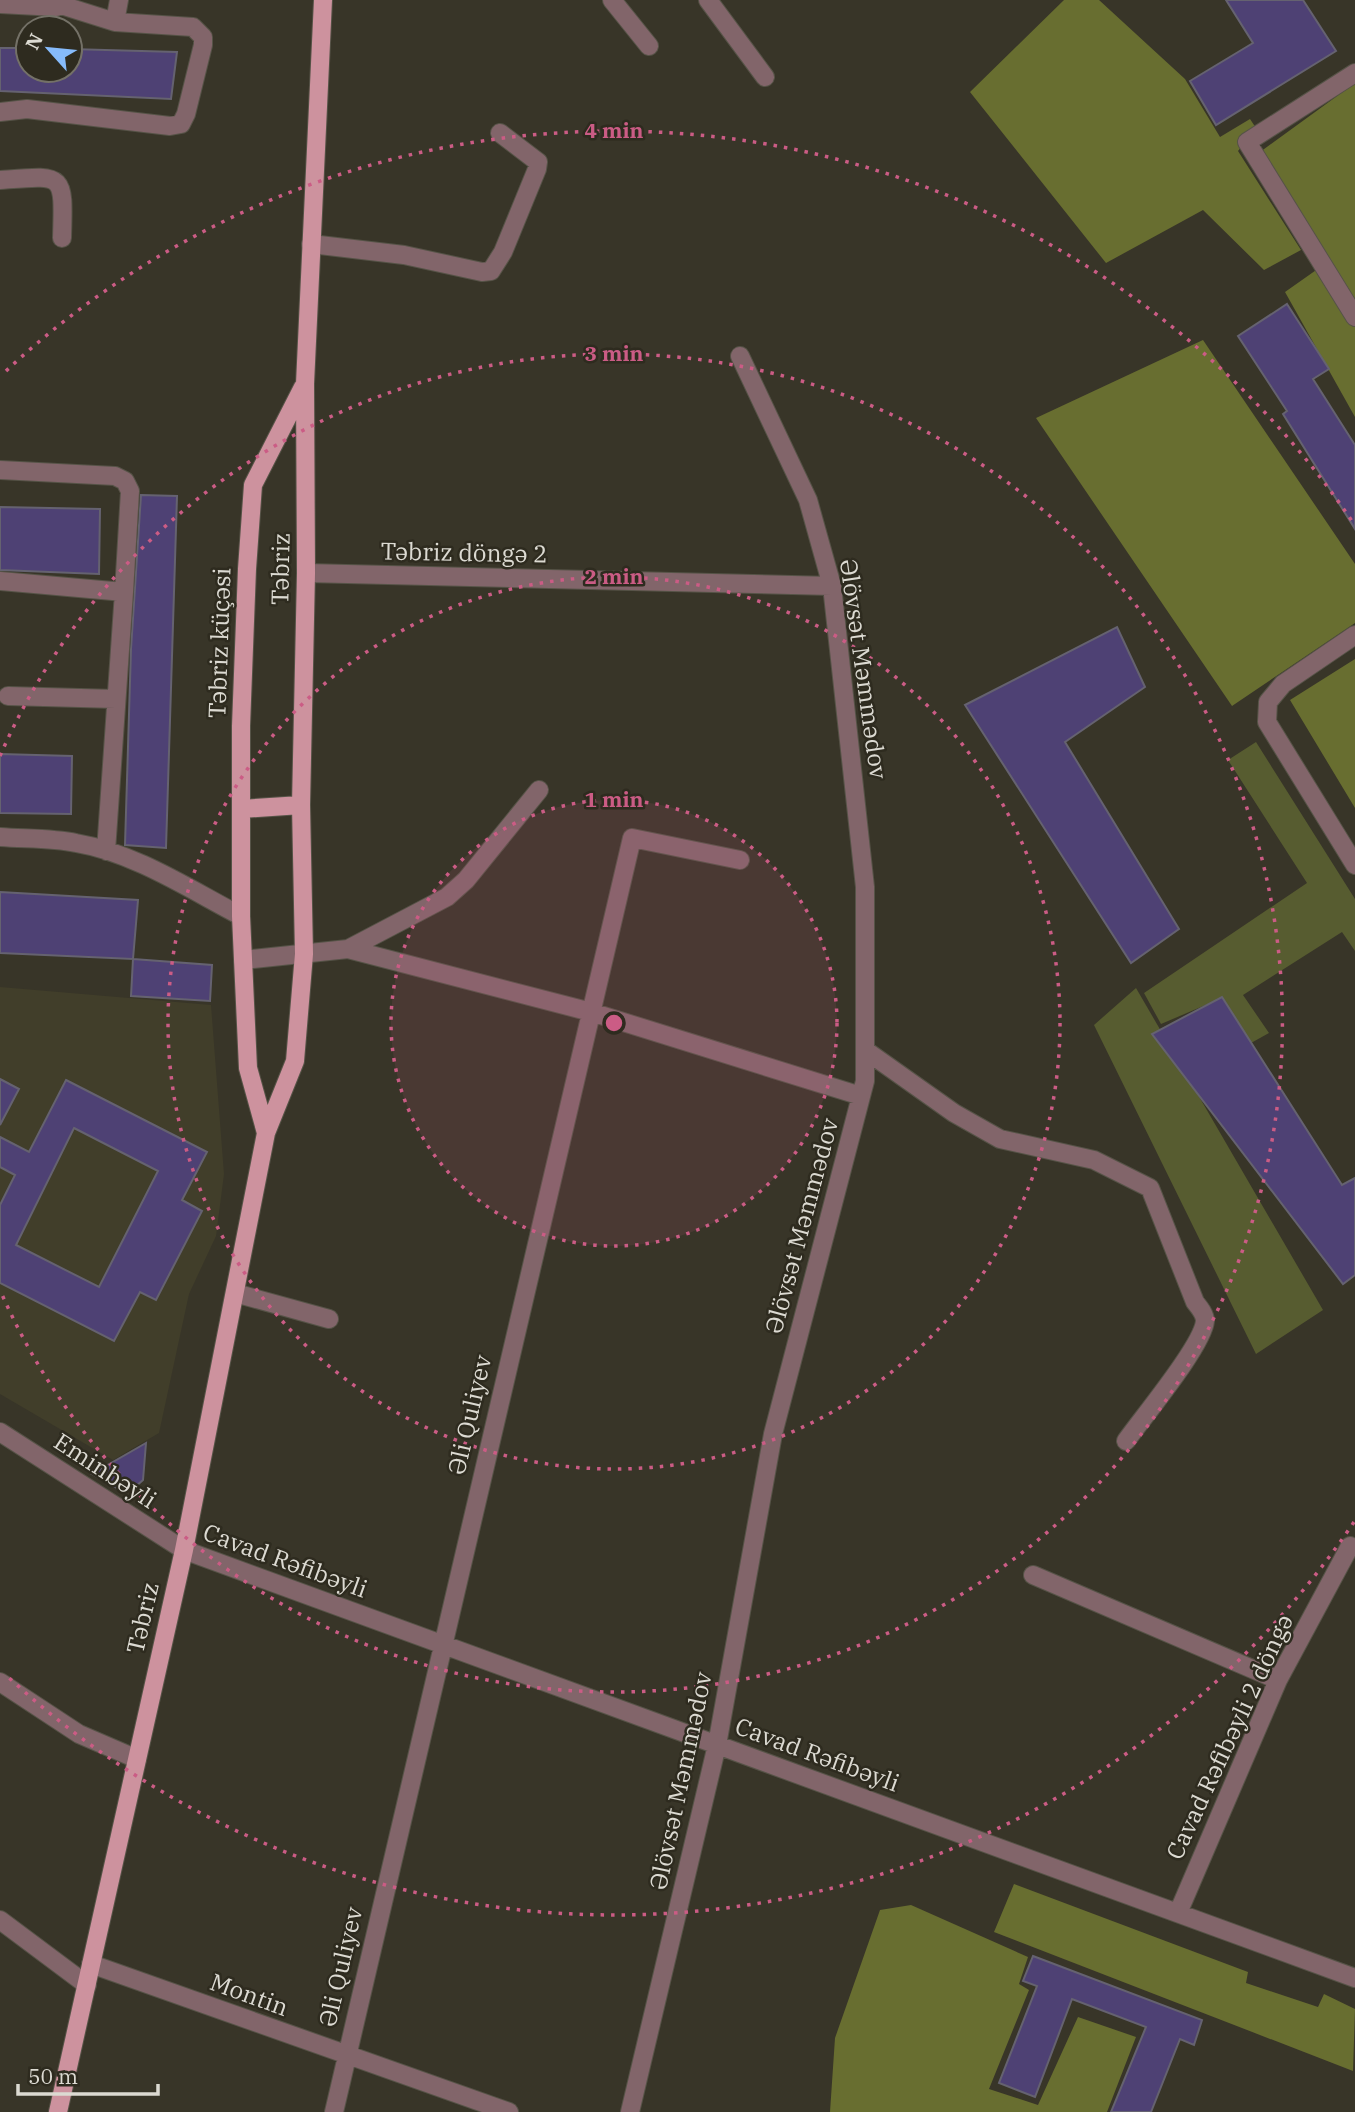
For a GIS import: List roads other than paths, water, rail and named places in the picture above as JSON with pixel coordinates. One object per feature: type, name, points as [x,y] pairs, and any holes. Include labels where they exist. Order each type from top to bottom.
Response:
[{"type":"main road","name":"Təbriz","points":[[58,2112],[184,1550],[266,1133],[295,1061],[304,954],[301,805],[306,573],[305,384],[323,0]]},
{"type":"main road","name":"Təbriz küçəsi","points":[[241,916],[243,687],[253,485],[305,384]]},
{"type":"main road","points":[[241,809],[301,805]]},
{"type":"main road","name":"Təbriz","points":[[241,916],[248,1068],[266,1133]]},
{"type":"street","points":[[0,112],[27,109],[170,126],[181,124],[203,45],[203,37],[193,27],[114,22],[45,0]]},
{"type":"street","points":[[114,22],[119,0]]},
{"type":"street","points":[[612,0],[649,46]]},
{"type":"street","points":[[708,0],[765,77]]},
{"type":"street","points":[[0,4],[68,7]]},
{"type":"street","points":[[1355,73],[1247,142],[1355,317]]},
{"type":"street","points":[[312,244],[404,255],[482,272],[491,271],[503,251],[538,162],[500,133]]},
{"type":"street","points":[[0,180],[49,176],[58,182],[64,193],[62,238]]},
{"type":"street","name":"Əlövsət Məmmədov","points":[[631,2112],[716,1745],[773,1434],[865,1081],[865,887],[832,586],[808,500],[740,356]]},
{"type":"street","points":[[0,470],[115,476],[125,481],[130,491],[106,851]]},
{"type":"street","name":"Təbriz döngə 2","points":[[306,573],[832,586]]},
{"type":"street","points":[[0,581],[124,592]]},
{"type":"street","points":[[1355,635],[1283,684],[1268,702],[1267,712],[1267,722],[1355,865]]},
{"type":"street","points":[[8,696],[116,699]]},
{"type":"street","points":[[348,949],[447,897],[466,880],[540,790]]},
{"type":"street","points":[[0,837],[76,843],[106,851],[144,865],[241,916]]},
{"type":"street","name":"Əli Quliyev","points":[[334,2112],[441,1644],[632,838],[740,860]]},
{"type":"street","points":[[243,960],[348,949],[591,1012],[861,1096]]},
{"type":"street","points":[[865,1050],[954,1113],[1000,1139],[1094,1160],[1150,1188],[1195,1301],[1205,1317],[1205,1324],[1194,1347],[1126,1441]]},
{"type":"street","points":[[235,1293],[329,1319]]},
{"type":"street","name":"Eminbəyli","points":[[0,1432],[184,1550]]},
{"type":"street","name":"Cavad Rəfibəyli 2 döngə","points":[[1178,1913],[1278,1680],[1350,1546]]},
{"type":"street","name":"Cavad Rəfibəyli","points":[[184,1550],[1355,1978]]},
{"type":"street","points":[[1033,1575],[1278,1680]]},
{"type":"street","points":[[0,1682],[79,1734],[137,1759]]},
{"type":"street","points":[[0,1920],[87,1985]]},
{"type":"street","name":"Montin","points":[[91,1964],[509,2112]]}]
